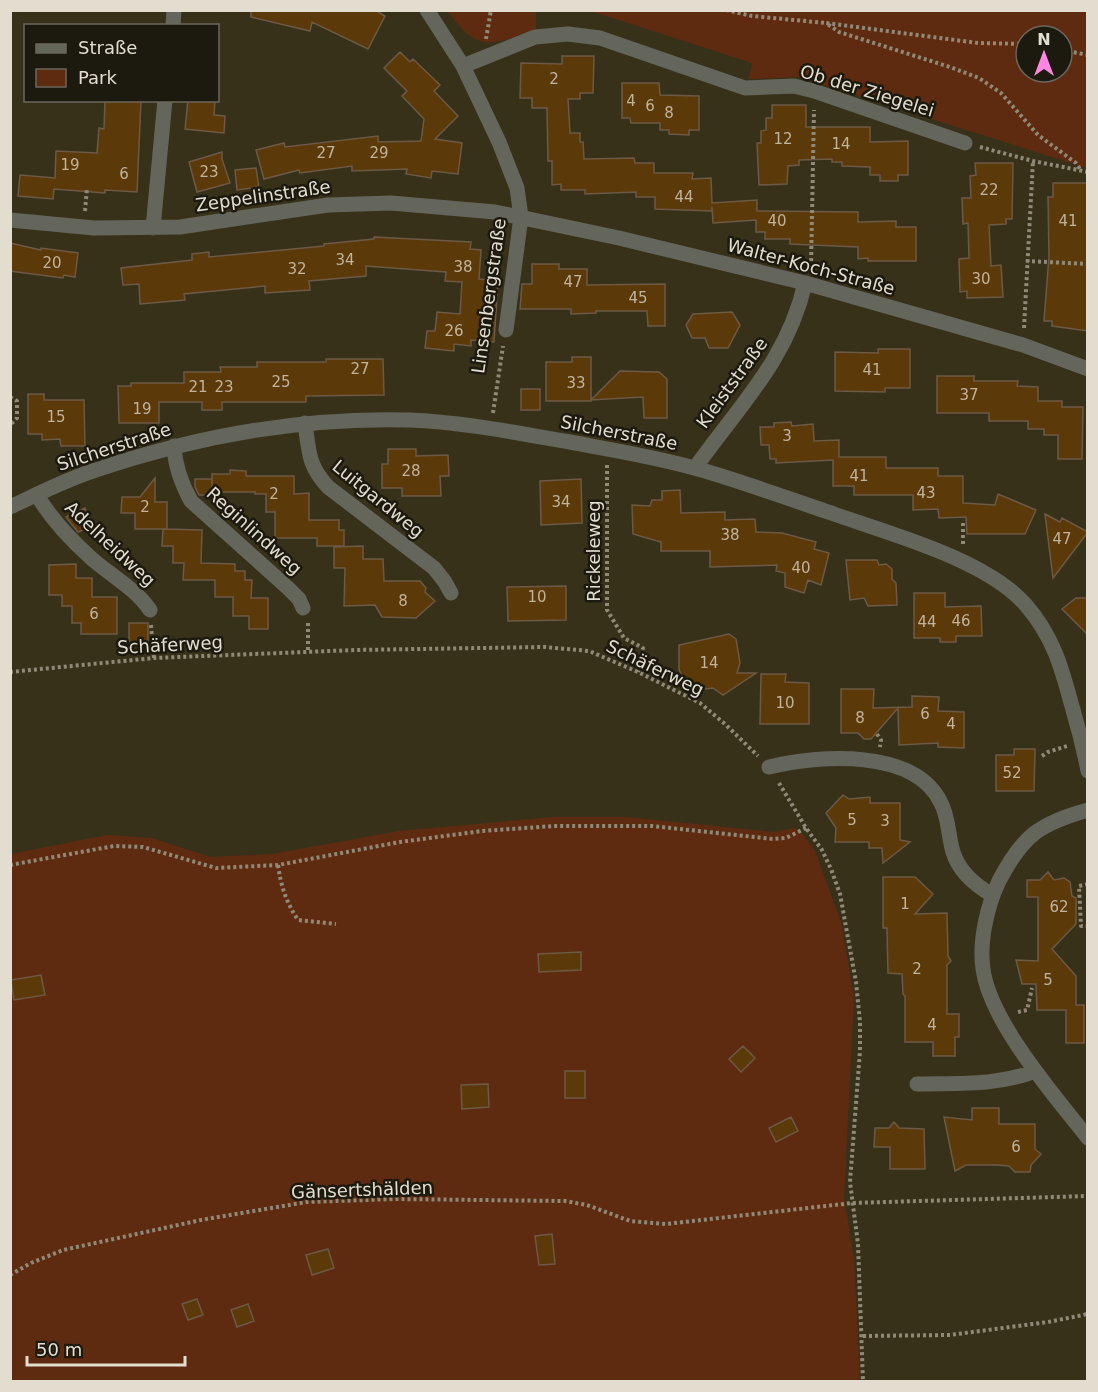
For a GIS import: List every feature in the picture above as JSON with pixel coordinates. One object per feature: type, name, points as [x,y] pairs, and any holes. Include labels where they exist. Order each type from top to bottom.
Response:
[{"type":"street","name":"Linsenbergstraße","points":[[427,10],[463,66],[499,142],[517,188],[521,217],[506,330]]},
{"type":"street","name":"Ob der Ziegelei","points":[[463,66],[535,37],[567,34],[600,38],[745,88],[794,86],[814,91],[965,143]]},
{"type":"street","points":[[153,228],[165,102]]},
{"type":"street","name":"Zeppelinstraße","points":[[10,220],[94,228],[180,227],[328,205],[391,203],[495,212],[521,217]]},
{"type":"street","name":"Walter-Koch-Straße","points":[[521,217],[709,259],[807,284],[1023,345],[1088,369]]},
{"type":"street","name":"Kleiststraße","points":[[695,468],[766,374],[782,349],[795,321],[807,284]]},
{"type":"street","name":"Silcherstraße","points":[[10,507],[94,470],[174,446],[305,423],[352,420],[412,420],[491,428],[608,449],[695,468],[943,552],[1000,582],[1023,602],[1040,623],[1058,654],[1086,751],[1088,771]]},
{"type":"street","name":"Luitgardweg","points":[[305,423],[310,461],[316,474],[328,488],[434,568],[451,593]]},
{"type":"street","name":"Reginlindweg","points":[[174,446],[181,484],[191,501],[288,588],[299,599],[303,608]]},
{"type":"street","name":"Adelheidweg","points":[[36,495],[46,511],[69,537],[137,595],[150,610]]},
{"type":"street","points":[[769,767],[789,762],[821,760],[872,761],[916,774],[932,787],[942,803],[953,854],[964,873],[976,885],[992,895]]},
{"type":"street","points":[[1088,810],[1057,819],[1040,829],[1023,843],[1009,861],[992,895],[984,928],[983,969],[992,1000],[1000,1016],[1035,1071],[1088,1138]]},
{"type":"street","points":[[917,1084],[997,1082],[1035,1071]]},
{"type":"path","points":[[483,57],[491,10]]},
{"type":"path","points":[[726,10],[752,16],[978,42],[1014,44]]},
{"type":"path","points":[[826,23],[839,32],[979,78],[1001,93],[1038,135],[1076,163],[1080,169]]},
{"type":"path","points":[[807,284],[813,224],[814,91]]},
{"type":"path","points":[[965,143],[1033,161],[1088,172]]},
{"type":"path","points":[[1023,345],[1033,161]]},
{"type":"path","points":[[1026,261],[1088,264]]},
{"type":"path","name":"Linsenbergstraße","points":[[491,428],[506,330]]},
{"type":"path","points":[[10,397],[17,401],[17,418],[10,425]]},
{"type":"path","name":"Rickeleweg","points":[[608,449],[607,610],[624,638],[643,648],[639,672]]},
{"type":"path","points":[[303,608],[308,619],[308,652]]},
{"type":"path","name":"Adelheidweg","points":[[150,610],[154,658]]},
{"type":"path","name":"Schäferweg","points":[[10,672],[154,658],[545,647],[589,651],[639,672],[700,703],[769,767],[822,850],[840,894],[856,982],[860,1022],[860,1051],[850,1182],[858,1244],[863,1336]]},
{"type":"path","points":[[1042,756],[1057,749]]},
{"type":"path","points":[[10,865],[114,846],[143,847],[216,868],[278,866],[400,842],[482,831],[554,826],[652,826],[773,839],[786,838],[806,828]]},
{"type":"path","points":[[278,866],[280,883],[288,905],[298,920],[336,924]]},
{"type":"path","points":[[1088,884],[1079,886],[1081,926],[1088,926]]},
{"type":"path","points":[[1000,1016],[1027,1010],[1032,988]]},
{"type":"path","name":"Gänsertshälden","points":[[10,1275],[31,1263],[63,1250],[201,1220],[307,1202],[565,1201],[587,1205],[630,1221],[666,1224],[852,1203],[1088,1196]]},
{"type":"path","points":[[863,1382],[863,1336],[950,1335],[1048,1322],[1088,1314]]},
{"type":"green space","points":[[448,11],[536,11],[536,29],[497,42],[477,40],[458,25]]},
{"type":"green space","points":[[591,11],[1087,11],[1087,168],[798,77],[749,79],[752,63]]},
{"type":"green space","points":[[553,817],[626,817],[774,832],[795,828],[815,851],[841,922],[854,998],[844,1197],[854,1260],[860,1381],[11,1382],[11,854],[107,835],[151,838],[211,857],[272,854],[399,831]]},
{"type":"building","points":[[251,10],[375,10],[385,16],[368,49],[312,22],[310,31],[251,17]]},
{"type":"building","points":[[400,52],[410,62],[413,59],[440,85],[434,91],[458,116],[435,139],[462,143],[458,174],[432,171],[431,178],[406,174],[407,169],[352,171],[352,166],[300,173],[299,170],[264,179],[256,150],[284,143],[285,147],[378,136],[378,142],[421,141],[424,119],[402,96],[407,91],[384,68]]},
{"type":"building","points":[[562,56],[594,56],[593,93],[580,93],[580,99],[568,99],[570,133],[580,133],[584,159],[634,158],[635,163],[654,163],[654,173],[693,173],[692,179],[711,178],[712,203],[757,200],[757,211],[858,212],[858,222],[896,221],[896,227],[916,227],[916,261],[868,261],[868,258],[858,259],[858,247],[790,244],[790,239],[765,239],[765,232],[756,232],[756,220],[713,223],[712,207],[712,211],[655,209],[655,197],[636,197],[636,192],[585,194],[585,190],[561,190],[561,184],[552,185],[552,161],[548,161],[547,108],[532,108],[532,98],[520,98],[521,63],[562,64]]},
{"type":"building","points":[[622,83],[659,83],[660,95],[699,96],[699,130],[689,130],[689,135],[669,134],[669,130],[660,130],[660,123],[631,123],[630,118],[622,118]]},
{"type":"building","points":[[105,102],[141,102],[137,192],[105,190],[105,193],[54,189],[53,199],[18,196],[20,175],[55,178],[56,151],[97,153],[99,128],[104,129]]},
{"type":"building","points":[[188,102],[215,102],[214,115],[225,116],[224,133],[185,129]]},
{"type":"building","points":[[772,105],[806,105],[806,127],[870,127],[870,142],[908,141],[908,175],[898,175],[898,181],[880,181],[880,175],[870,175],[870,167],[842,166],[842,162],[832,162],[832,159],[799,160],[799,165],[788,166],[787,184],[759,185],[757,143],[761,143],[761,131],[766,130],[766,118],[772,118]]},
{"type":"building","points":[[222,152],[230,183],[197,192],[189,162]]},
{"type":"building","points":[[975,163],[1013,163],[1012,219],[1006,219],[1006,224],[989,225],[991,266],[1001,265],[1003,297],[967,298],[967,291],[960,292],[959,259],[969,258],[968,223],[963,224],[962,198],[971,198],[970,176],[976,175]]},
{"type":"building","points":[[256,168],[259,187],[237,190],[235,170]]},
{"type":"building","points":[[1053,183],[1088,183],[1088,331],[1052,326],[1052,321],[1044,321],[1049,256],[1048,197],[1053,197]]},
{"type":"building","points":[[374,237],[471,242],[470,249],[481,250],[479,279],[498,281],[494,342],[471,340],[471,346],[454,344],[454,351],[425,348],[427,331],[435,331],[437,312],[460,314],[462,282],[445,281],[446,272],[366,266],[366,276],[309,281],[310,290],[265,293],[265,286],[184,294],[185,300],[140,304],[139,284],[123,285],[121,268],[192,260],[192,254],[209,252],[209,257],[324,246],[324,244],[374,239]]},
{"type":"building","points":[[10,243],[41,250],[41,248],[78,253],[75,277],[64,275],[63,278],[10,271]]},
{"type":"building","points":[[532,264],[559,264],[559,269],[587,269],[587,285],[665,284],[665,326],[648,326],[647,311],[596,311],[596,313],[571,314],[571,309],[520,309],[522,284],[532,284]]},
{"type":"building","points":[[732,312],[740,325],[728,348],[709,348],[705,338],[692,338],[686,325],[693,314]]},
{"type":"building","points":[[878,349],[910,349],[910,388],[885,388],[885,392],[835,391],[835,352],[878,353]]},
{"type":"building","points":[[572,357],[591,357],[591,401],[546,401],[546,362],[572,362]]},
{"type":"building","points":[[326,359],[383,359],[384,395],[306,396],[306,402],[222,402],[222,410],[202,410],[202,402],[159,402],[159,423],[119,423],[118,386],[131,386],[131,383],[184,383],[184,372],[221,372],[220,367],[257,367],[257,362],[326,362]]},
{"type":"building","points":[[620,371],[659,372],[667,379],[667,418],[644,418],[643,397],[591,400]]},
{"type":"building","points":[[937,376],[974,376],[974,381],[1018,381],[1017,386],[1038,387],[1038,401],[1062,401],[1062,407],[1083,407],[1082,459],[1058,459],[1058,435],[1044,435],[1044,429],[1028,429],[1028,421],[989,421],[989,413],[937,413]]},
{"type":"building","points":[[521,389],[540,389],[540,410],[521,410]]},
{"type":"building","points":[[28,394],[44,394],[44,400],[84,400],[85,446],[61,446],[60,439],[42,440],[42,434],[28,434]]},
{"type":"building","points":[[791,422],[792,426],[813,424],[814,441],[839,440],[839,457],[886,457],[886,468],[938,468],[938,476],[963,476],[963,503],[995,505],[998,494],[1036,510],[1025,534],[967,534],[966,517],[939,518],[938,509],[913,510],[913,495],[854,495],[854,486],[833,486],[833,460],[776,463],[776,459],[770,459],[769,445],[761,445],[760,427],[774,427],[774,423]]},
{"type":"building","points":[[388,449],[416,449],[416,456],[448,455],[449,476],[440,476],[441,496],[402,496],[402,488],[382,488],[382,464],[388,464]]},
{"type":"building","points":[[230,470],[246,471],[246,476],[294,476],[294,494],[309,493],[309,520],[339,520],[339,530],[344,530],[344,546],[317,546],[317,538],[275,538],[275,512],[266,512],[266,494],[212,492],[212,474],[230,474]]},
{"type":"building","points":[[155,478],[155,502],[167,502],[167,529],[135,529],[135,513],[121,513],[122,497],[140,497]]},
{"type":"building","points":[[195,479],[212,479],[212,495],[199,495],[195,487]]},
{"type":"building","points":[[581,479],[582,523],[541,525],[540,481]]},
{"type":"building","points":[[680,490],[681,513],[725,512],[725,520],[755,519],[756,532],[782,533],[816,542],[814,549],[829,553],[821,585],[808,580],[804,593],[785,587],[785,573],[776,571],[777,565],[710,567],[710,551],[661,551],[661,542],[633,534],[632,505],[650,506],[652,500],[662,500],[662,491]]},
{"type":"building","points":[[85,508],[93,526],[78,532],[66,517]]},
{"type":"building","points":[[1045,514],[1060,522],[1062,518],[1088,532],[1053,578]]},
{"type":"building","points":[[163,529],[202,530],[201,563],[235,564],[235,571],[245,571],[245,580],[252,580],[251,598],[268,598],[268,629],[249,629],[249,616],[233,616],[233,597],[215,597],[215,580],[183,580],[184,563],[173,563],[173,546],[162,546]]},
{"type":"building","points":[[363,546],[363,559],[383,559],[384,581],[420,581],[426,588],[425,592],[435,601],[416,618],[382,617],[375,605],[344,606],[345,568],[334,568],[334,547]]},
{"type":"building","points":[[846,560],[877,560],[879,565],[886,564],[892,569],[892,579],[896,583],[897,605],[868,606],[864,598],[850,600]]},
{"type":"building","points":[[76,564],[76,578],[92,578],[92,597],[117,597],[117,634],[81,634],[81,623],[72,623],[72,606],[62,606],[62,595],[49,595],[49,565]]},
{"type":"building","points":[[566,586],[566,620],[508,621],[507,587]]},
{"type":"building","points":[[914,593],[945,593],[945,607],[981,606],[982,636],[956,636],[956,642],[940,642],[940,638],[914,638]]},
{"type":"building","points":[[1076,598],[1088,598],[1088,635],[1062,609]]},
{"type":"building","points":[[129,623],[148,623],[148,644],[129,644]]},
{"type":"building","points":[[729,634],[736,639],[740,663],[737,673],[756,673],[723,695],[713,688],[706,689],[703,685],[694,687],[684,683],[679,669],[679,645]]},
{"type":"building","points":[[761,674],[786,674],[785,682],[809,683],[809,724],[760,724]]},
{"type":"building","points":[[841,689],[874,689],[873,708],[912,707],[912,696],[939,697],[938,711],[964,712],[964,748],[938,747],[938,743],[899,745],[898,708],[871,739],[864,739],[858,733],[841,733]]},
{"type":"building","points":[[1014,749],[1035,749],[1034,791],[996,791],[996,755],[1014,755]]},
{"type":"building","points":[[843,795],[849,799],[870,797],[870,803],[900,803],[900,840],[910,842],[883,863],[882,848],[869,848],[869,842],[835,842],[836,828],[826,813]]},
{"type":"building","points":[[1048,872],[1054,880],[1064,878],[1070,882],[1072,896],[1076,898],[1076,924],[1052,949],[1076,976],[1076,1005],[1084,1005],[1084,1043],[1066,1043],[1066,1010],[1037,1010],[1036,984],[1022,984],[1016,960],[1038,961],[1038,897],[1027,897],[1027,880],[1040,880]]},
{"type":"building","points":[[883,877],[915,877],[933,894],[915,914],[947,913],[948,956],[951,961],[947,965],[947,1014],[959,1014],[959,1037],[955,1037],[955,1056],[933,1056],[933,1042],[905,1042],[905,996],[902,974],[888,973],[887,928],[883,928]]},
{"type":"building","points":[[581,952],[581,970],[539,972],[538,954]]},
{"type":"building","points":[[41,975],[45,995],[14,1000],[11,980]]},
{"type":"building","points":[[743,1046],[755,1058],[741,1072],[729,1059]]},
{"type":"building","points":[[565,1071],[585,1071],[585,1098],[565,1098]]},
{"type":"building","points":[[488,1084],[489,1107],[462,1109],[461,1085]]},
{"type":"building","points":[[972,1108],[999,1108],[999,1124],[1035,1124],[1035,1149],[1041,1154],[1031,1165],[1030,1172],[1015,1172],[1009,1166],[997,1165],[966,1165],[955,1171],[944,1117],[972,1120]]},
{"type":"building","points":[[791,1117],[798,1131],[776,1142],[769,1128]]},
{"type":"building","points":[[894,1122],[899,1128],[924,1129],[925,1169],[890,1169],[890,1147],[874,1147],[875,1128],[889,1128]]},
{"type":"building","points":[[552,1234],[555,1264],[539,1265],[535,1236]]},
{"type":"building","points":[[328,1249],[334,1268],[312,1275],[306,1255]]},
{"type":"building","points":[[197,1299],[203,1315],[188,1320],[182,1304]]},
{"type":"building","points":[[248,1304],[254,1321],[237,1327],[231,1310]]}]
